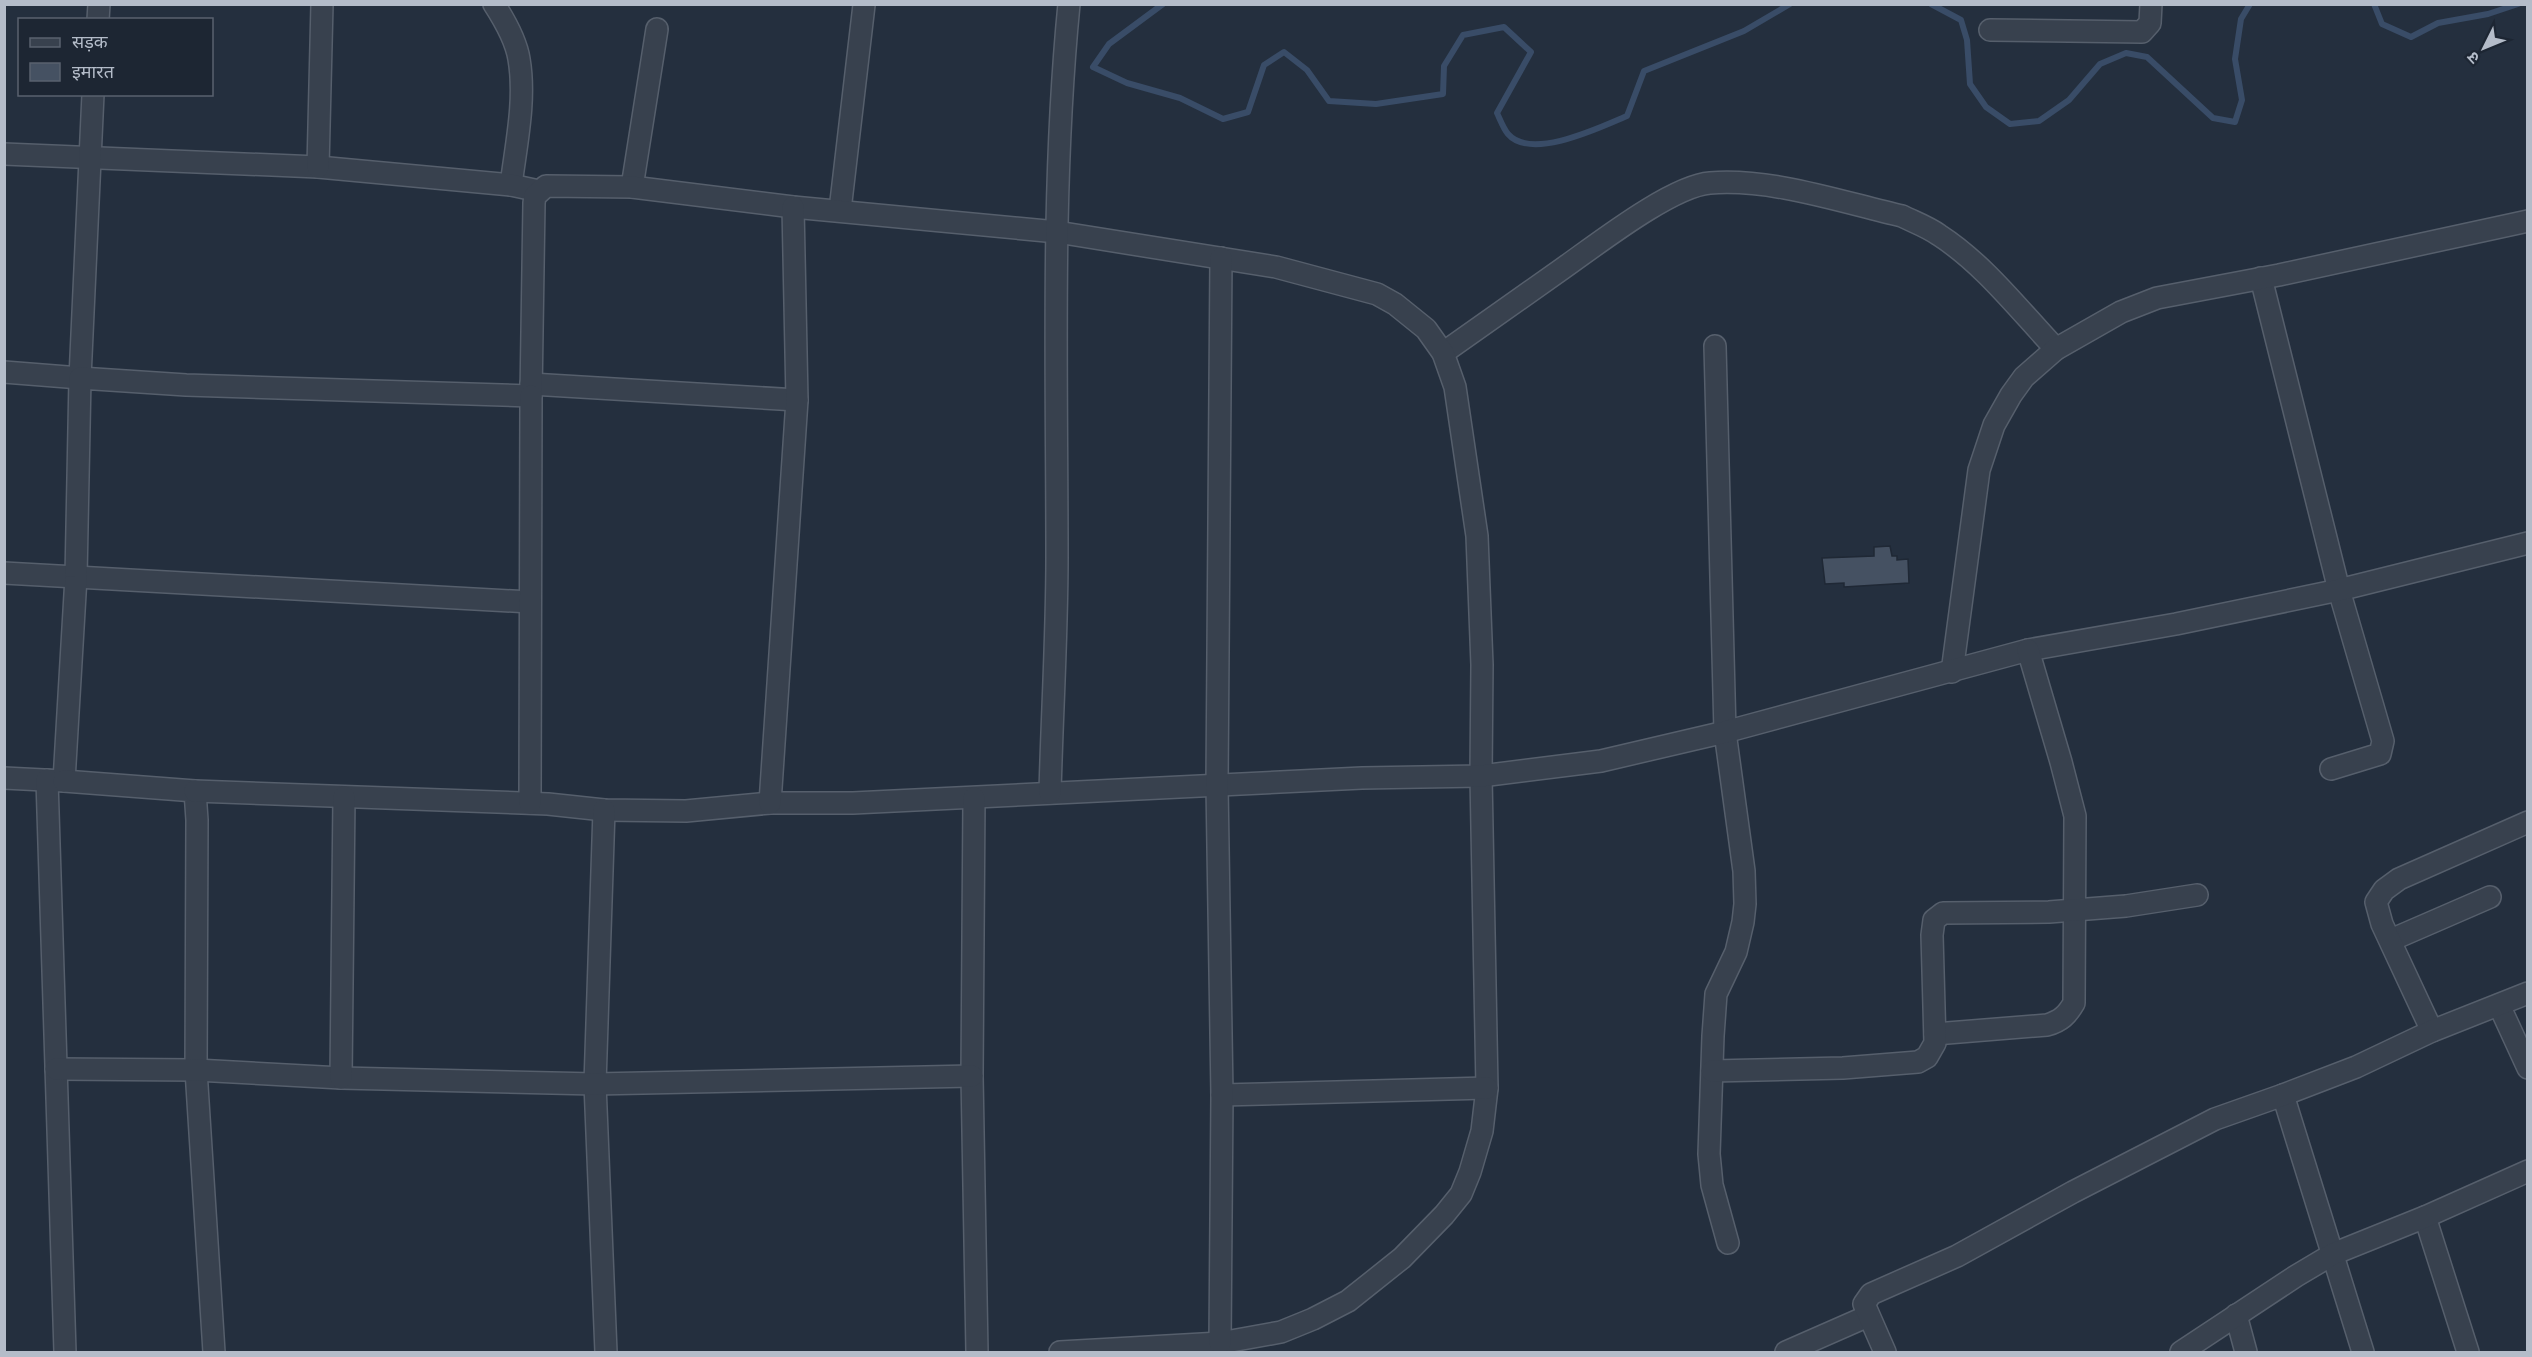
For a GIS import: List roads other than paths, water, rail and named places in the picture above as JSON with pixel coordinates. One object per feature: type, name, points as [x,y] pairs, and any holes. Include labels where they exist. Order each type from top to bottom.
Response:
[{"type":"street","points":[[318,168],[322,4]]},
{"type":"street","points":[[494,4],[506,23],[519,58],[520,108],[511,185]]},
{"type":"street","points":[[840,210],[864,4]]},
{"type":"street","points":[[1050,793],[1057,561],[1057,232],[1062,78],[1069,4]]},
{"type":"street","points":[[1990,30],[2142,32],[2150,23],[2151,4]]},
{"type":"street","points":[[632,187],[657,29]]},
{"type":"street","points":[[65,1353],[56,1069],[55,780],[76,577],[80,378],[93,96]]},
{"type":"street","points":[[4,154],[318,168],[511,185],[539,191],[551,185],[632,187],[793,207],[1057,232],[1276,267],[1377,294],[1395,304],[1426,329],[1443,353],[1455,387],[1476,536],[1482,665],[1481,776],[1487,1088],[1478,1152],[1461,1194],[1402,1258],[1348,1301],[1313,1319],[1281,1332],[1220,1343],[1060,1353]]},
{"type":"street","points":[[1443,353],[1617,230],[1676,194],[1707,183],[1732,182],[1769,186],[1902,216],[1922,225],[1940,235],[1974,264],[2056,350]]},
{"type":"street","points":[[530,803],[531,390],[534,202],[539,191]]},
{"type":"street","points":[[770,803],[797,400],[793,207]]},
{"type":"street","points":[[1952,672],[1979,470],[1994,425],[2011,395],[2024,377],[2056,350],[2121,312],[2157,298],[2261,278],[2528,220]]},
{"type":"street","points":[[1220,1343],[1222,1095],[1217,785],[1221,258]]},
{"type":"street","points":[[2261,278],[2339,590],[2383,747],[2380,754],[2373,757],[2331,769]]},
{"type":"street","points":[[1715,346],[1725,732],[1744,872],[1743,922],[1736,951],[1716,994],[1709,1130],[1710,1170],[1728,1243]]},
{"type":"street","points":[[4,372],[186,385],[531,390],[797,400]]},
{"type":"street","points":[[4,778],[195,791],[530,803],[604,810],[686,811],[770,803],[853,803],[1362,778],[1481,776],[1601,760],[1725,732],[2028,650],[2176,624],[2339,590],[2528,543]]},
{"type":"street","points":[[4,573],[530,602]]},
{"type":"street","points":[[1935,1034],[2047,1025],[2064,1017],[2074,1003],[2074,816],[2067,779],[2028,650]]},
{"type":"street","points":[[195,791],[197,820],[196,1070],[214,1353]]},
{"type":"street","points":[[341,1078],[344,797]]},
{"type":"street","points":[[974,798],[972,1076],[977,1353]]},
{"type":"street","points":[[604,810],[596,1084],[606,1353]]},
{"type":"street","points":[[2432,1031],[2382,924],[2376,902],[2384,890],[2399,879],[2528,822]]},
{"type":"street","points":[[1712,1071],[1843,1068],[1918,1062],[1933,1050],[1935,1034],[1932,935],[1934,920],[1948,912],[2049,912],[2126,906],[2197,895]]},
{"type":"street","points":[[2391,940],[2490,897]]},
{"type":"street","points":[[1885,1353],[1864,1304],[1871,1294],[1957,1256],[2073,1192],[2215,1119],[2356,1066],[2432,1031],[2528,993]]},
{"type":"street","points":[[2499,1005],[2528,1068]]},
{"type":"street","points":[[56,1069],[196,1070],[341,1078],[596,1084],[972,1076]]},
{"type":"street","points":[[1222,1095],[1487,1088]]},
{"type":"street","points":[[2283,1095],[2363,1353]]},
{"type":"street","points":[[2181,1353],[2236,1315],[2333,1254],[2425,1217],[2528,1171]]},
{"type":"street","points":[[2425,1217],[2468,1353]]},
{"type":"street","points":[[2236,1315],[2246,1353]]},
{"type":"street","points":[[1786,1353],[1868,1316]]},
{"type":"waterway","points":[[1163,4],[1109,44],[1093,67],[1127,83],[1180,98],[1223,119],[1248,112],[1264,65],[1284,52],[1307,70],[1329,101],[1376,104],[1443,94],[1444,66],[1463,35],[1504,27],[1531,52],[1497,113],[1508,134],[1519,141],[1533,144],[1549,143],[1584,134],[1627,116],[1644,71],[1744,31],[1790,4]]},
{"type":"waterway","points":[[1931,4],[1961,20],[1967,40],[1970,84],[1986,107],[2010,124],[2039,121],[2069,100],[2100,64],[2126,53],[2147,57],[2213,118],[2235,122],[2242,100],[2235,59],[2241,19],[2250,4]]},
{"type":"waterway","points":[[2374,4],[2382,24],[2411,37],[2438,23],[2488,14],[2518,4]]}]
